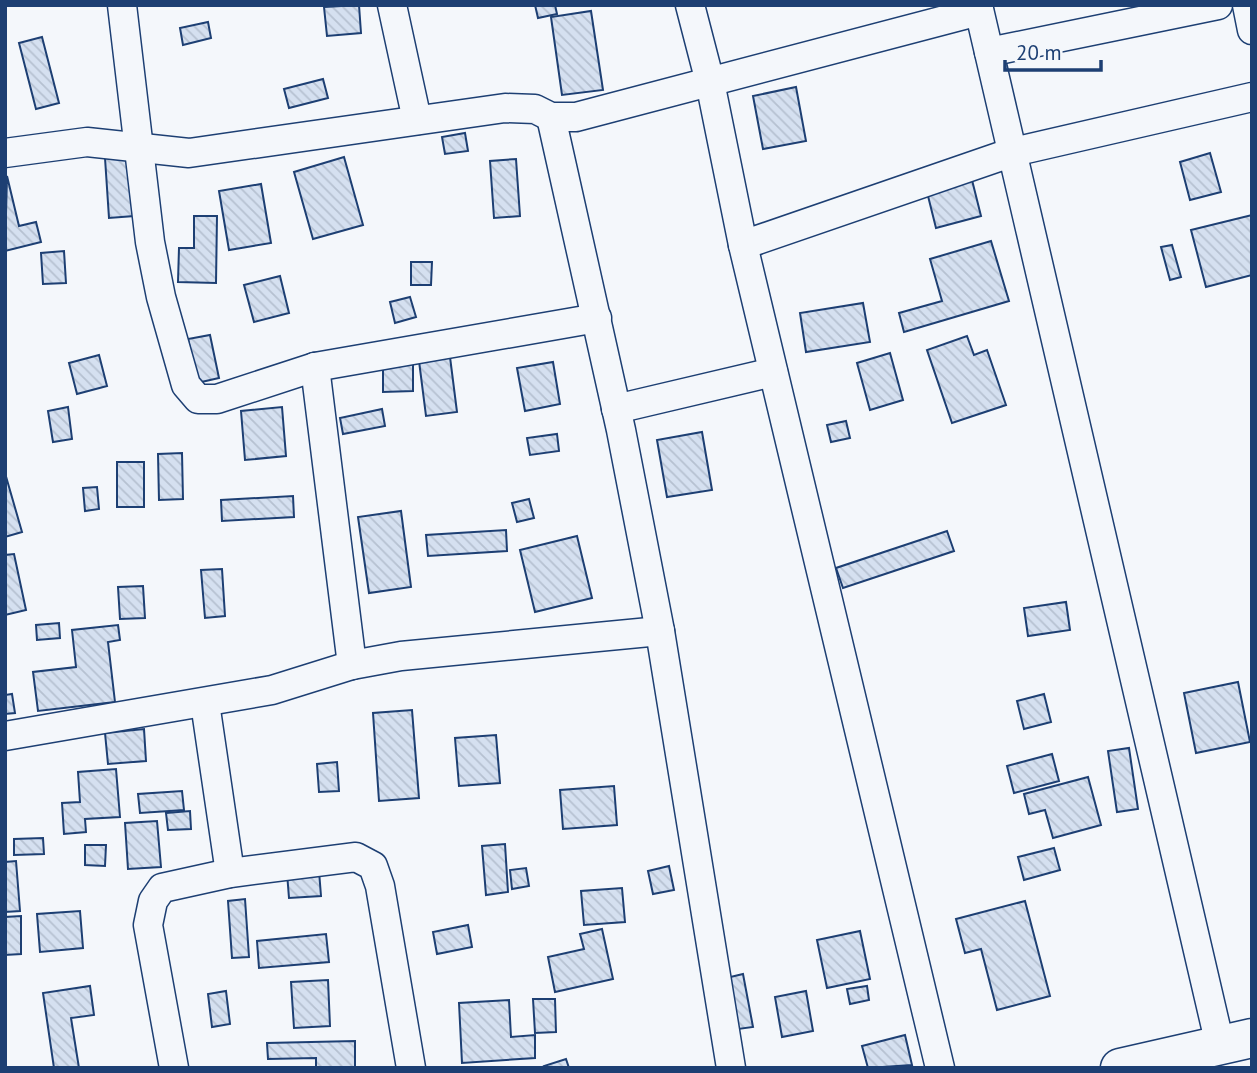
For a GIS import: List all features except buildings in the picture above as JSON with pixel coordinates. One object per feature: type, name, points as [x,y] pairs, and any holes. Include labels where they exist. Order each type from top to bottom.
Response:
[{"type":"main road","points":[[1120,1068],[1236,1042]]},
{"type":"street","points":[[122,5],[150,242],[186,384],[198,399],[216,399],[315,367],[597,318]]},
{"type":"street","points":[[392,5],[417,120]]},
{"type":"street","points":[[690,5],[710,82],[743,245],[940,1068]]},
{"type":"street","points":[[989,52],[1218,5]]},
{"type":"street","points":[[1247,5],[1252,30]]},
{"type":"street","points":[[5,153],[87,142],[189,153],[505,108],[535,109],[551,117],[576,117],[978,8],[1236,1042]]},
{"type":"street","points":[[743,245],[1013,152],[1252,97]]},
{"type":"street","points":[[551,117],[597,318],[660,632],[731,1068]]},
{"type":"street","points":[[315,367],[352,665]]},
{"type":"street","points":[[616,409],[773,372]]},
{"type":"street","points":[[5,736],[272,691],[352,665],[401,656],[660,632]]},
{"type":"street","points":[[205,703],[230,873]]},
{"type":"street","points":[[174,1068],[148,925],[153,901],[162,888],[230,873],[356,857],[373,866],[380,886],[411,1068]]}]
